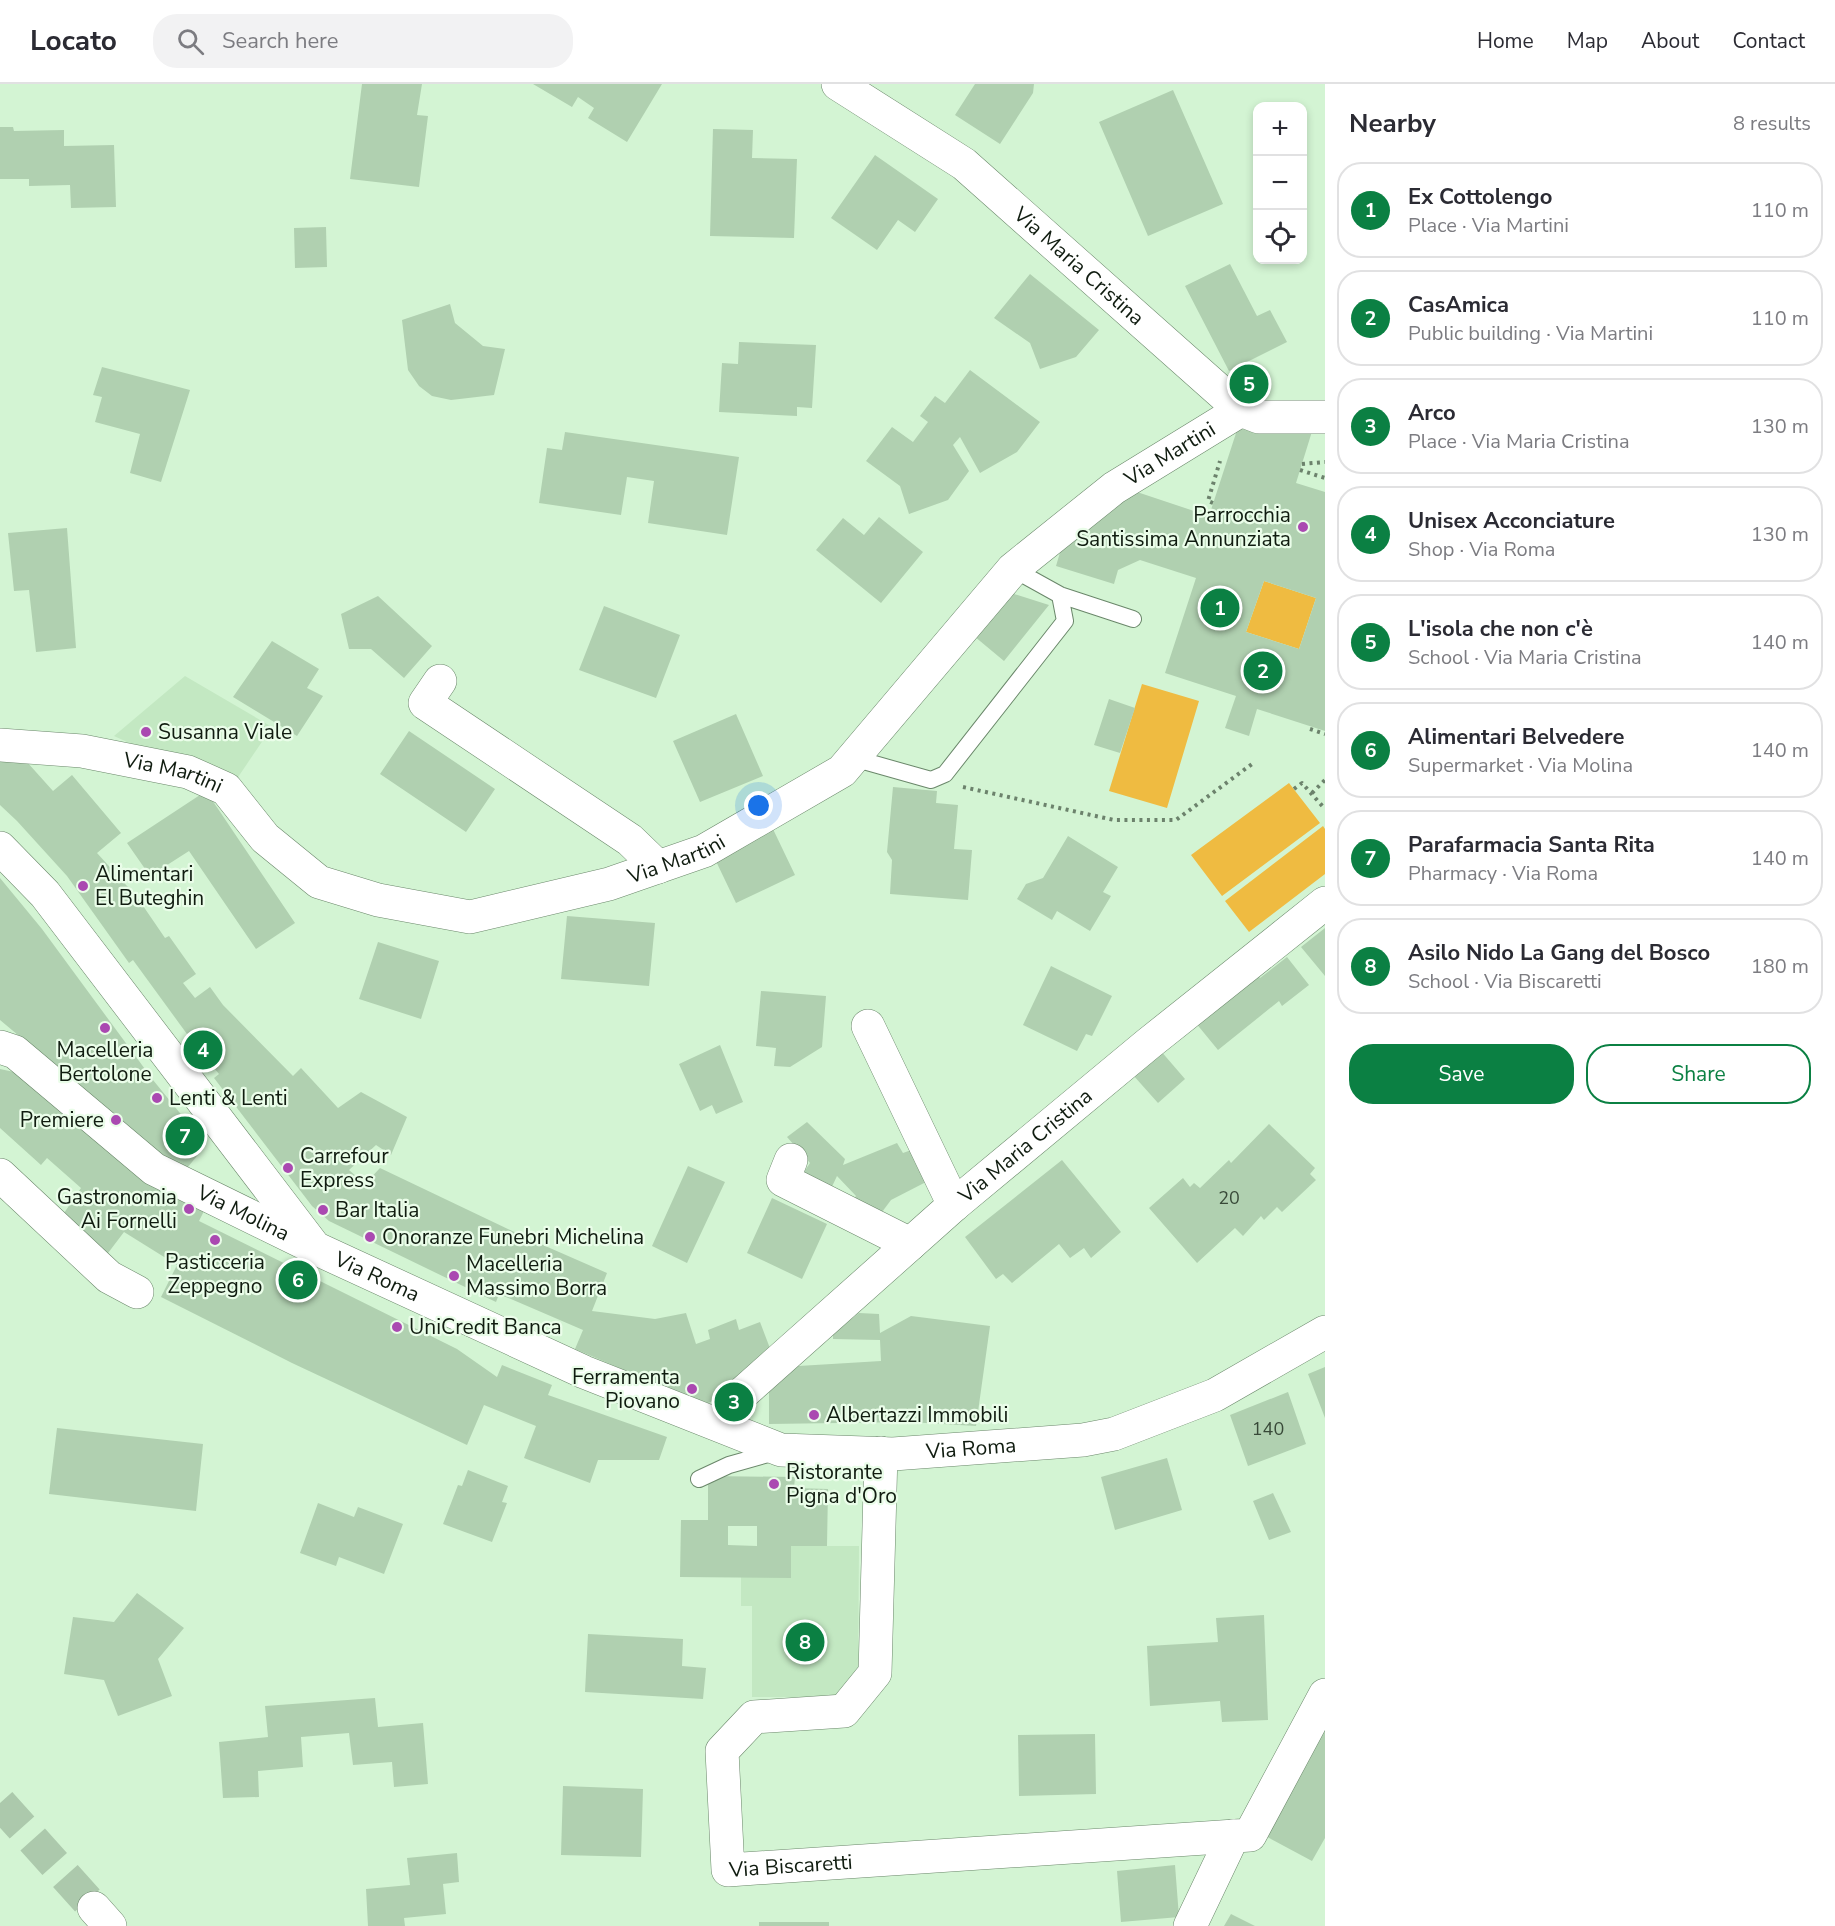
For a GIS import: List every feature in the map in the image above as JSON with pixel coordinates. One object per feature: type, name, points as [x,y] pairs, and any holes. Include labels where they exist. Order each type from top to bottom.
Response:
[{"type":"street","name":"Via Maria Cristina","points":[[838,84],[964,164],[1241,410],[1259,417],[1325,417]]},
{"type":"street","name":"Via Martini","points":[[0,745],[82,751],[188,772],[226,789],[265,838],[319,882],[378,900],[470,916],[609,884],[704,851],[842,771],[1012,569],[1114,488],[1241,410]]},
{"type":"street","points":[[440,681],[425,704],[630,840],[658,867]]},
{"type":"street","name":"Via Roma","points":[[0,848],[45,894],[315,1248],[574,1368],[730,1410],[781,1450],[881,1453],[1083,1440],[1114,1434],[1215,1395],[1325,1332]]},
{"type":"street","name":"Via Maria Cristina","points":[[730,1410],[954,1205],[1148,1044],[1325,903]]},
{"type":"street","points":[[868,1026],[954,1205]]},
{"type":"street","name":"Via Molina","points":[[0,1047],[15,1052],[154,1169],[315,1248]]},
{"type":"street","points":[[791,1160],[783,1180],[910,1244]]},
{"type":"street","points":[[0,1175],[109,1277],[137,1292]]},
{"type":"street","name":"Via Biscaretti","points":[[881,1453],[875,1673],[844,1711],[754,1717],[722,1751],[728,1870],[1250,1835],[1325,1695]]},
{"type":"street","points":[[1190,1926],[1233,1836]]},
{"type":"lane","points":[[1012,569],[1060,595],[1133,619]]},
{"type":"lane","points":[[853,758],[931,780],[945,774],[1065,621],[1060,595]]},
{"type":"lane","points":[[699,1479],[729,1465],[781,1450]]},
{"type":"path","points":[[1302,464],[1325,462]]},
{"type":"path","points":[[1219,466],[1225,468]]},
{"type":"path","points":[[1300,470],[1325,478]]},
{"type":"path","points":[[1310,729],[1325,734]]},
{"type":"path","points":[[931,780],[1114,820],[1176,820],[1252,764]]},
{"type":"path","points":[[1312,793],[1325,780]]},
{"type":"path","points":[[1294,789],[1302,783],[1325,808]]},
{"type":"shaded area","points":[[1264,581],[1316,598],[1299,649],[1246,632]]},
{"type":"shaded area","points":[[185,676],[272,727],[230,789],[114,736]]},
{"type":"shaded area","points":[[1142,684],[1199,701],[1167,808],[1109,791]]},
{"type":"shaded area","points":[[1289,783],[1320,823],[1222,896],[1191,855]]},
{"type":"shaded area","points":[[1323,826],[1325,829],[1325,874],[1249,932],[1225,901]]},
{"type":"shaded area","points":[[741,1546],[859,1546],[858,1678],[844,1697],[752,1697],[752,1606],[741,1606]]},
{"type":"building","points":[[362,84],[422,84],[417,115],[428,116],[419,187],[350,179]]},
{"type":"building","points":[[533,84],[662,84],[627,142],[588,118],[594,108],[578,97],[572,107]]},
{"type":"building","points":[[975,84],[1034,84],[1033,93],[1000,144],[955,115]]},
{"type":"building","points":[[1173,90],[1223,204],[1148,236],[1099,122]]},
{"type":"building","points":[[0,127],[13,127],[14,131],[64,130],[64,146],[114,145],[116,207],[71,208],[70,185],[29,186],[29,179],[0,179]]},
{"type":"building","points":[[713,129],[753,130],[752,158],[797,159],[794,238],[710,236]]},
{"type":"building","points":[[875,155],[938,199],[915,232],[898,220],[877,250],[831,218]]},
{"type":"building","points":[[326,227],[327,267],[295,268],[294,228]]},
{"type":"building","points":[[1230,264],[1257,316],[1270,310],[1287,342],[1229,371],[1185,286]]},
{"type":"building","points":[[1030,274],[1099,330],[1076,357],[1040,369],[1030,343],[994,318]]},
{"type":"building","points":[[450,304],[455,323],[483,346],[505,349],[494,395],[451,400],[432,396],[419,386],[408,370],[402,320]]},
{"type":"building","points":[[739,342],[816,345],[812,408],[797,407],[797,416],[719,412],[722,363],[738,364]]},
{"type":"building","points":[[102,367],[190,390],[161,482],[130,473],[140,434],[95,422],[102,397],[93,395]]},
{"type":"building","points":[[970,370],[1040,422],[1017,452],[980,473],[960,437],[953,445],[969,471],[948,500],[909,514],[900,486],[866,461],[892,427],[913,442],[928,422],[920,416],[935,396],[945,403]]},
{"type":"building","points":[[1314,425],[1296,483],[1325,492],[1325,731],[1257,709],[1249,736],[1225,728],[1236,696],[1165,673],[1196,578],[1140,560],[1118,570],[1114,584],[1056,566],[1064,539],[1131,490],[1209,516],[1238,427]],"holes":[[[1264,581],[1316,598],[1299,649],[1246,632]]]},
{"type":"building","points":[[565,432],[739,457],[727,535],[648,523],[654,481],[627,477],[621,515],[539,503],[547,448],[562,450]]},
{"type":"building","points":[[879,517],[923,552],[881,603],[816,550],[843,518],[864,535]]},
{"type":"building","points":[[67,528],[76,648],[36,652],[29,590],[14,591],[8,533]]},
{"type":"building","points":[[1008,592],[1049,605],[1004,661],[968,631]]},
{"type":"building","points":[[378,596],[432,646],[404,678],[371,649],[349,649],[341,614]]},
{"type":"building","points":[[604,606],[680,635],[656,698],[579,670]]},
{"type":"building","points":[[272,641],[319,669],[307,688],[323,696],[297,736],[233,697]]},
{"type":"building","points":[[1109,699],[1135,708],[1120,753],[1094,745]]},
{"type":"building","points":[[736,714],[763,776],[700,802],[673,741]]},
{"type":"building","points":[[409,731],[495,789],[466,832],[380,774]]},
{"type":"building","points":[[0,761],[27,762],[53,791],[72,775],[121,833],[97,853],[137,897],[165,938],[169,936],[196,974],[183,983],[195,998],[210,987],[223,1005],[293,1076],[301,1068],[338,1108],[361,1092],[407,1117],[391,1155],[376,1145],[349,1170],[365,1184],[380,1168],[527,1238],[607,1273],[592,1311],[655,1319],[686,1313],[696,1344],[710,1339],[708,1330],[736,1319],[739,1330],[760,1322],[771,1351],[725,1396],[708,1403],[671,1390],[575,1349],[583,1330],[499,1294],[496,1302],[329,1221],[312,1206],[214,1078],[219,1074],[133,960],[129,963],[67,876],[0,805]]},
{"type":"building","points":[[893,787],[937,791],[936,803],[958,805],[954,849],[972,850],[968,900],[890,894],[892,860],[887,852]]},
{"type":"building","points":[[206,791],[295,923],[256,949],[189,851],[150,876],[127,843]]},
{"type":"building","points":[[772,827],[795,875],[736,903],[713,855]]},
{"type":"building","points":[[1068,836],[1118,867],[1103,892],[1111,896],[1090,931],[1057,911],[1052,920],[1017,899],[1026,884],[1043,878]]},
{"type":"building","points":[[0,878],[42,929],[153,1080],[206,1145],[183,1173],[0,1020]]},
{"type":"building","points":[[567,916],[655,923],[649,986],[561,979]]},
{"type":"building","points":[[1325,928],[1325,976],[1301,947]]},
{"type":"building","points":[[378,942],[439,961],[421,1019],[359,999]]},
{"type":"building","points":[[1287,957],[1309,985],[1282,1006],[1279,1001],[1218,1050],[1195,1022],[1256,973],[1260,978]]},
{"type":"building","points":[[1051,966],[1112,996],[1092,1036],[1086,1034],[1077,1051],[1023,1025]]},
{"type":"building","points":[[761,991],[826,996],[822,1047],[790,1067],[774,1066],[776,1048],[756,1046]]},
{"type":"building","points":[[720,1045],[743,1102],[716,1114],[712,1105],[700,1111],[679,1064]]},
{"type":"building","points":[[1160,1050],[1185,1079],[1158,1103],[1133,1075]]},
{"type":"building","points":[[0,1069],[14,1072],[204,1211],[199,1221],[457,1349],[497,1377],[502,1365],[552,1385],[548,1395],[667,1437],[659,1460],[598,1460],[590,1483],[524,1458],[536,1426],[484,1405],[467,1445],[292,1363],[161,1297],[177,1265],[124,1232],[102,1261],[58,1222],[81,1188],[47,1158],[41,1165],[0,1128]]},
{"type":"building","points":[[807,1122],[845,1159],[843,1165],[897,1143],[903,1153],[914,1149],[926,1182],[891,1200],[876,1220],[850,1206],[856,1196],[837,1176],[828,1195],[800,1178],[810,1163],[787,1137]]},
{"type":"building","points":[[1269,1124],[1315,1168],[1310,1174],[1316,1180],[1282,1212],[1277,1207],[1264,1220],[1261,1216],[1243,1236],[1235,1228],[1197,1263],[1149,1208],[1183,1178],[1190,1187],[1194,1183],[1200,1188],[1229,1160],[1231,1163]]},
{"type":"building","points":[[1062,1160],[1121,1232],[1091,1258],[1084,1248],[1070,1258],[1059,1244],[1012,1283],[1003,1274],[996,1279],[965,1237]]},
{"type":"building","points":[[688,1166],[725,1182],[687,1263],[652,1246]]},
{"type":"building","points":[[772,1198],[827,1224],[802,1279],[747,1253]]},
{"type":"building","points":[[859,1313],[879,1314],[880,1333],[911,1316],[990,1326],[976,1426],[909,1422],[769,1424],[769,1378],[782,1367],[881,1361],[880,1340],[833,1339],[833,1334]]},
{"type":"building","points":[[1325,1367],[1325,1418],[1308,1374]]},
{"type":"building","points":[[1288,1392],[1306,1444],[1248,1466],[1230,1415]]},
{"type":"building","points":[[57,1428],[203,1444],[196,1511],[49,1494]]},
{"type":"building","points":[[1167,1458],[1182,1510],[1115,1530],[1101,1477]]},
{"type":"building","points":[[468,1470],[508,1486],[502,1502],[507,1503],[492,1542],[443,1524],[458,1485],[462,1486]]},
{"type":"building","points":[[708,1476],[795,1477],[794,1488],[828,1489],[827,1546],[791,1546],[791,1578],[680,1577],[681,1520],[708,1520]],"holes":[[[728,1526],[757,1526],[757,1546],[728,1545]]]},
{"type":"building","points":[[1273,1493],[1291,1532],[1269,1540],[1253,1501]]},
{"type":"building","points":[[318,1503],[354,1517],[358,1507],[403,1524],[384,1574],[339,1557],[336,1566],[300,1553]]},
{"type":"building","points":[[137,1593],[184,1628],[158,1659],[172,1696],[118,1716],[104,1680],[64,1674],[73,1617],[114,1622]]},
{"type":"building","points":[[1264,1615],[1268,1720],[1222,1722],[1220,1701],[1150,1706],[1147,1646],[1218,1642],[1216,1618]]},
{"type":"building","points":[[588,1634],[683,1639],[682,1666],[706,1668],[703,1699],[585,1692]]},
{"type":"building","points":[[375,1698],[378,1727],[423,1723],[428,1784],[394,1787],[392,1762],[353,1765],[349,1733],[301,1737],[303,1767],[258,1771],[259,1797],[223,1798],[219,1742],[268,1737],[265,1706]]},
{"type":"building","points":[[1325,1726],[1325,1838],[1312,1861],[1260,1833]]},
{"type":"building","points":[[1095,1734],[1096,1794],[1019,1796],[1018,1735]]},
{"type":"building","points":[[563,1786],[643,1789],[641,1857],[561,1855]]},
{"type":"building","points":[[457,1853],[459,1882],[443,1884],[446,1914],[404,1918],[405,1926],[368,1926],[366,1889],[410,1885],[407,1858]]},
{"type":"building","points":[[1175,1865],[1179,1917],[1121,1922],[1117,1871]]},
{"type":"building","points":[[1231,1914],[1255,1926],[1224,1926]]},
{"type":"building","points":[[759,1922],[829,1922],[829,1926],[759,1926]]},
{"type":"tunnel","points":[[0,1803],[94,1908]]},
{"type":"place","name":"L'isola che non c'è","points":[[1249,384]]},
{"type":"place","name":"Parrocchia Santissima Annunziata","points":[[1303,527]]},
{"type":"place","name":"Ex Cottolengo","points":[[1220,608]]},
{"type":"place","name":"CasAmica","points":[[1263,671]]},
{"type":"place","name":"Susanna Viale","points":[[146,732]]},
{"type":"place","name":"Alimentari El Buteghin","points":[[83,886]]},
{"type":"place","name":"Macelleria Bertolone","points":[[105,1028]]},
{"type":"place","name":"Unisex Acconciature","points":[[203,1050]]},
{"type":"place","name":"Lenti & Lenti","points":[[157,1098]]},
{"type":"place","name":"Premiere","points":[[116,1120]]},
{"type":"place","name":"Parafarmacia Santa Rita","points":[[185,1136]]},
{"type":"place","name":"Carrefour Express","points":[[288,1168]]},
{"type":"place","name":"Gastronomia Ai Fornelli","points":[[189,1209]]},
{"type":"place","name":"Bar Italia","points":[[323,1210]]},
{"type":"place","name":"Onoranze Funebri Michelina","points":[[370,1237]]},
{"type":"place","name":"Pasticceria Zeppegno","points":[[215,1240]]},
{"type":"place","name":"Macelleria Massimo Borra","points":[[454,1276]]},
{"type":"place","name":"Alimentari Belvedere","points":[[298,1280]]},
{"type":"place","name":"UniCredit Banca","points":[[397,1327]]},
{"type":"place","name":"Ferramenta Piovano","points":[[692,1389]]},
{"type":"place","name":"Arco","points":[[734,1402]]},
{"type":"place","name":"Albertazzi Immobili","points":[[814,1415]]},
{"type":"place","name":"Ristorante Pigna d'Oro","points":[[774,1484]]},
{"type":"place","name":"Asilo Nido La Gang del Bosco","points":[[805,1642]]}]
